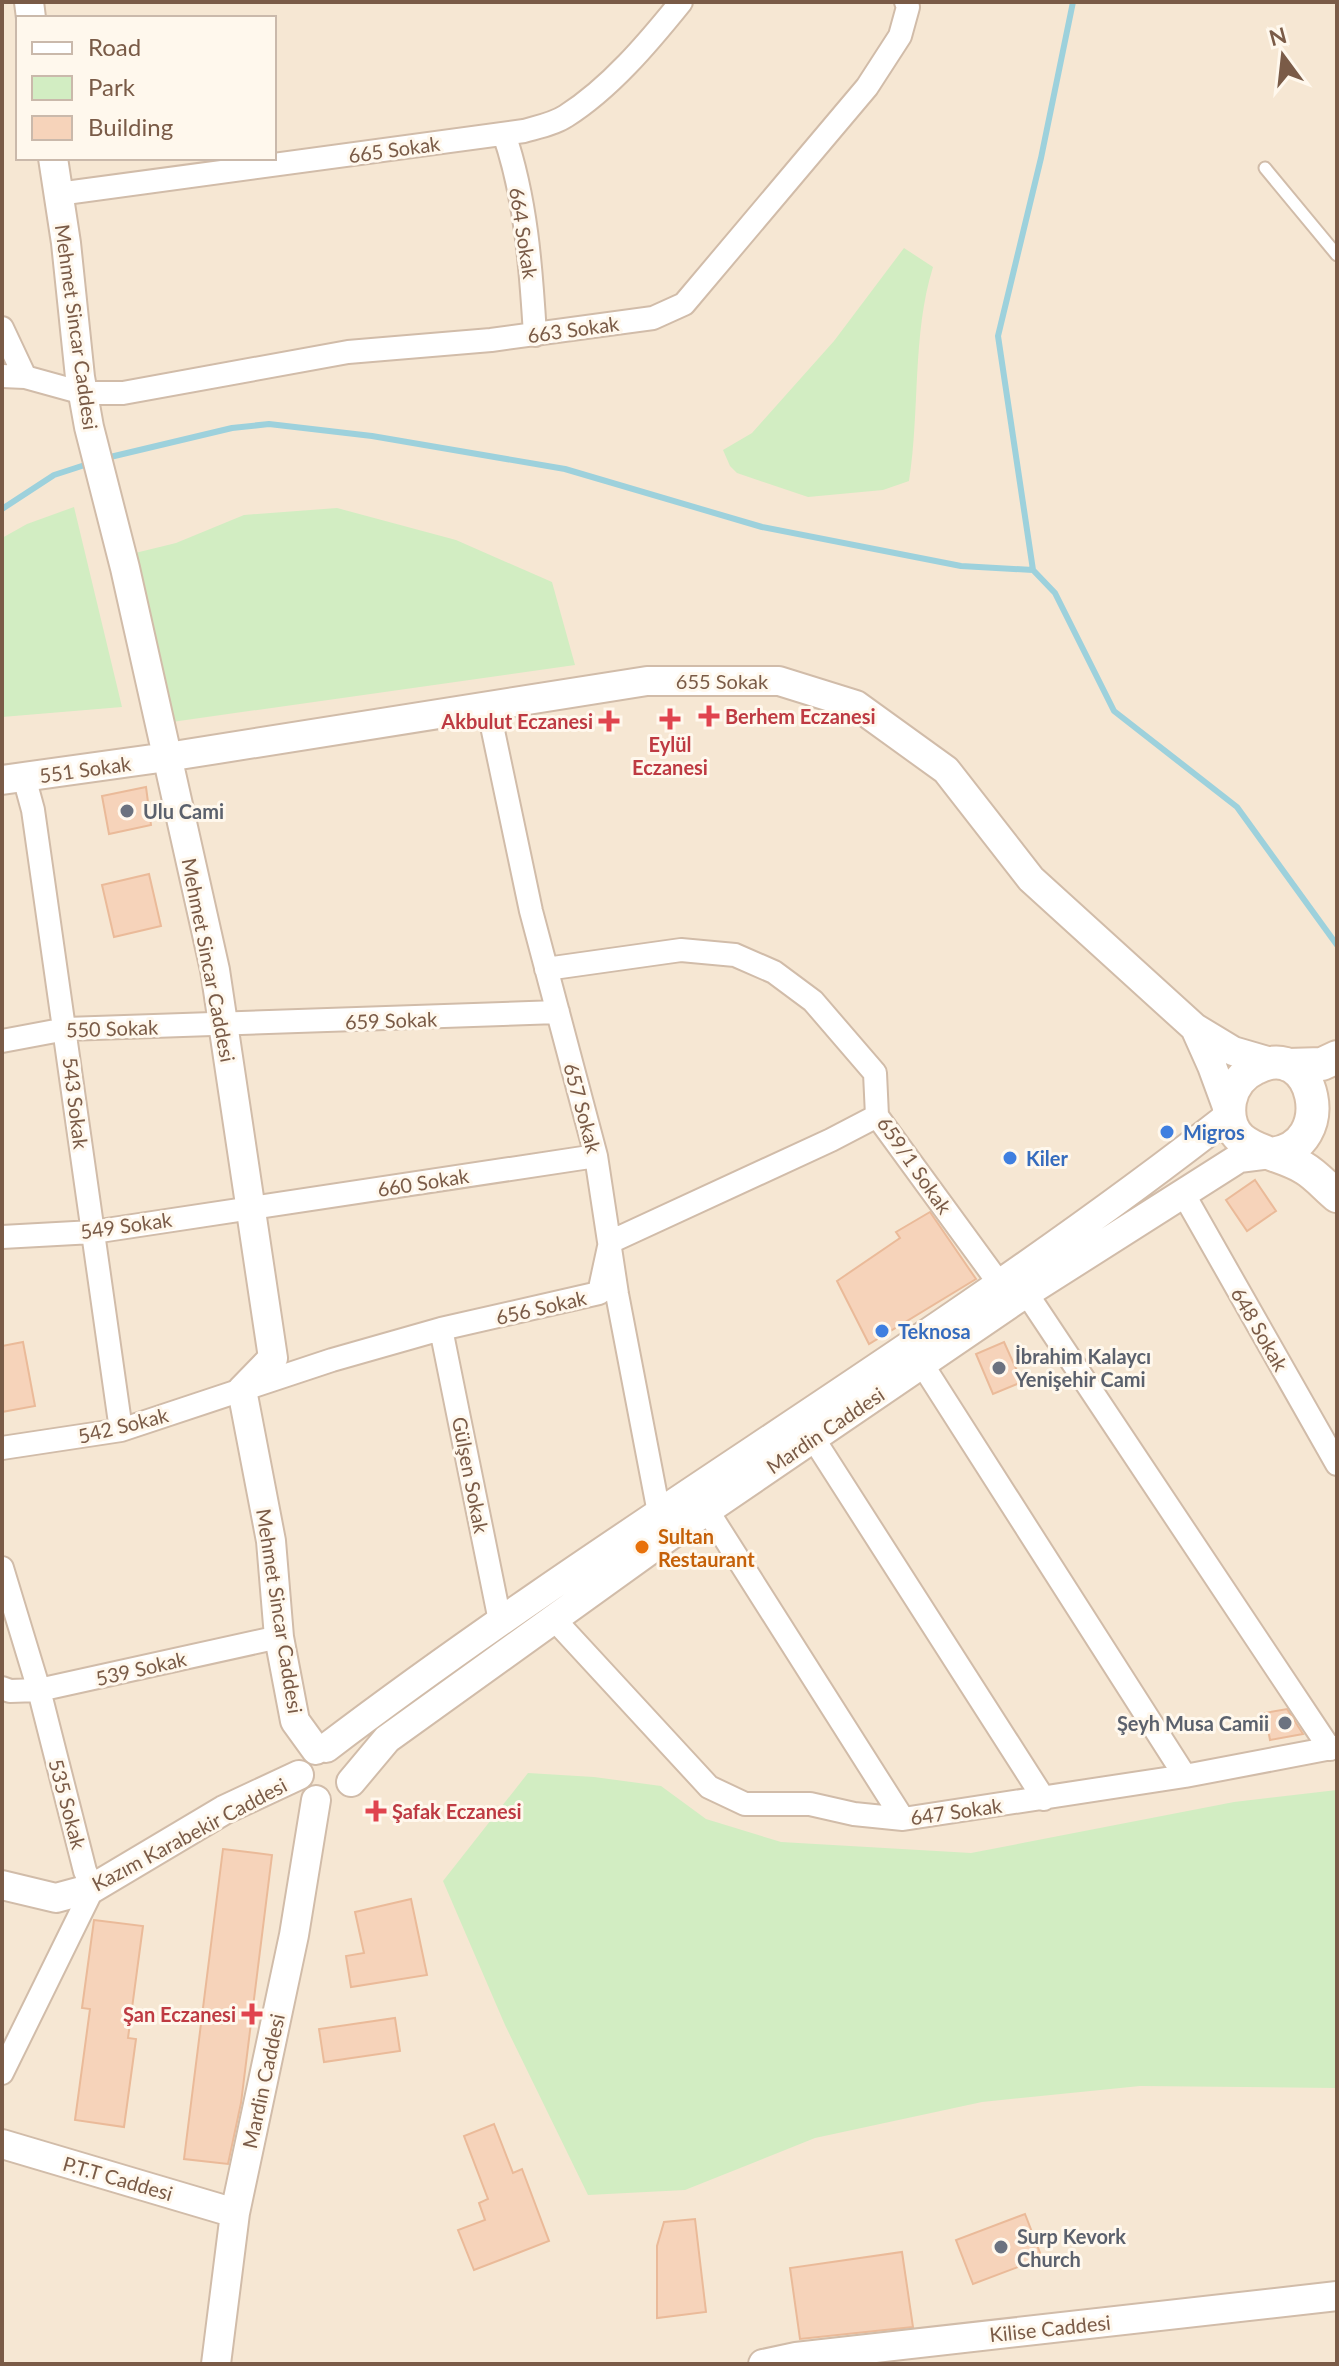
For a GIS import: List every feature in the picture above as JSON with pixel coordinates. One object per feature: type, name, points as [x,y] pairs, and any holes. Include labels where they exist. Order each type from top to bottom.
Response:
[{"type":"main road","points":[[1337,1057],[1322,1064],[1259,1066],[1236,1085],[1230,1099],[1234,1130],[1244,1142],[1257,1151],[1303,1167],[1337,1196]]},
{"type":"main road","points":[[1272,1154],[1288,1153],[1302,1146],[1313,1135],[1319,1122],[1332,1114],[1312,1081],[1301,1071],[1281,1064]]},
{"type":"street","name":"665 Sokak","points":[[58,194],[524,131],[563,118],[596,92],[654,36],[681,2]]},
{"type":"street","name":"663 Sokak","points":[[2,376],[25,377],[83,393],[123,393],[348,352],[535,335],[653,318],[684,304],[867,87],[900,36],[908,7],[906,2]]},
{"type":"street","name":"664 Sokak","points":[[504,134],[511,154],[530,257],[535,335]]},
{"type":"street","name":"Mehmet Sincar Caddesi","points":[[53,160],[89,427],[125,568],[215,970],[273,1358],[242,1390],[271,1541],[279,1637],[295,1721],[321,1749]]},
{"type":"street","points":[[2,328],[25,377]]},
{"type":"street","name":"655 Sokak","points":[[167,757],[647,681],[779,681],[856,705],[946,770],[1031,879],[1195,1028],[1233,1051],[1281,1064]]},
{"type":"street","name":"657 Sokak","points":[[488,707],[531,911],[596,1156],[617,1294],[659,1513]]},
{"type":"street","name":"551 Sokak","points":[[13,778],[167,757]]},
{"type":"street","name":"543 Sokak","points":[[13,778],[33,810],[121,1430]]},
{"type":"street","name":"659/1 Sokak","points":[[546,969],[681,950],[735,955],[774,972],[813,1001],[875,1073],[877,1116],[999,1283]]},
{"type":"street","name":"659 Sokak","points":[[223,1024],[558,1012]]},
{"type":"street","name":"550 Sokak","points":[[2,1041],[66,1029],[223,1024]]},
{"type":"street","name":"655 Sokak","points":[[1195,1028],[1230,1115]]},
{"type":"street","name":"Mardin Caddesi","points":[[321,1749],[500,1621],[999,1283],[1230,1115]]},
{"type":"street","points":[[610,1242],[877,1116]]},
{"type":"street","name":"Mardin Caddesi","points":[[216,2364],[235,2213],[294,1935],[316,1800],[333,1801],[347,1791],[387,1739],[707,1510],[922,1364],[1239,1158],[1272,1154]]},
{"type":"street","name":"660 Sokak","points":[[250,1208],[596,1156]]},
{"type":"street","name":"648 Sokak","points":[[1183,1193],[1337,1464]]},
{"type":"street","name":"549 Sokak","points":[[2,1237],[93,1232],[250,1208]]},
{"type":"street","name":"656 Sokak","points":[[242,1390],[441,1329],[599,1293],[610,1242]]},
{"type":"street","points":[[1027,1294],[1333,1748]]},
{"type":"street","name":"Gülşen Sokak","points":[[441,1329],[500,1621]]},
{"type":"street","points":[[922,1364],[1185,1776]]},
{"type":"street","name":"542 Sokak","points":[[2,1448],[121,1430],[242,1390]]},
{"type":"street","points":[[813,1438],[1044,1799]]},
{"type":"street","points":[[707,1510],[903,1819]]},
{"type":"street","name":"535 Sokak","points":[[2,1568],[39,1690],[85,1871],[93,1888]]},
{"type":"street","name":"647 Sokak","points":[[553,1618],[709,1787],[745,1804],[810,1804],[854,1814],[903,1819],[1185,1776],[1333,1748]]},
{"type":"street","name":"539 Sokak","points":[[2,1688],[10,1691],[39,1690],[279,1637]]},
{"type":"street","points":[[321,1749],[341,1753],[347,1759],[351,1766],[351,1782]]},
{"type":"street","name":"Kazım Karabekir Caddesi","points":[[2,1885],[56,1898],[93,1888],[224,1810],[299,1775],[304,1760],[321,1749]]},
{"type":"street","points":[[299,1775],[303,1790],[316,1800]]},
{"type":"street","points":[[2,2073],[93,1888]]},
{"type":"street","name":"P.T.T Caddesi","points":[[2,2144],[235,2213]]},
{"type":"street","name":"Kilise Caddesi","points":[[763,2364],[796,2357],[1337,2296]]},
{"type":"lane","points":[[1265,168],[1337,255]]},
{"type":"shaded area","points":[[2,2],[1337,2],[1337,2364],[2,2364]]},
{"type":"green space","points":[[904,248],[933,267],[922,319],[909,481],[883,490],[808,497],[737,473],[723,450],[752,433],[834,341]]},
{"type":"green space","points":[[74,507],[122,707],[2,717],[2,538],[27,524]]},
{"type":"green space","points":[[337,508],[456,540],[552,582],[575,665],[172,722],[127,555],[176,543],[244,515]]},
{"type":"green space","points":[[528,1773],[594,1777],[661,1786],[706,1819],[781,1842],[971,1853],[1234,1802],[1337,1790],[1337,2088],[1140,2086],[982,2102],[815,2138],[685,2190],[588,2195],[505,2025],[443,1881]]},
{"type":"building","name":"Ulu Cami","points":[[146,787],[151,825],[109,834],[102,796]]},
{"type":"building","points":[[149,874],[161,926],[114,937],[102,885]]},
{"type":"building","points":[[1255,1180],[1276,1211],[1247,1231],[1226,1200]]},
{"type":"building","points":[[930,1212],[976,1279],[869,1344],[837,1281],[900,1238],[896,1232]]},
{"type":"building","points":[[23,1342],[35,1406],[2,1412],[2,1346]]},
{"type":"building","name":"İbrahim Kalaycı Yenişehir Cami","points":[[1004,1342],[1022,1382],[993,1394],[976,1354]]},
{"type":"building","name":"Şeyh Musa Camii","points":[[1287,1709],[1303,1734],[1270,1740],[1265,1713]]},
{"type":"building","points":[[223,1849],[272,1855],[241,2103],[228,2164],[184,2159]]},
{"type":"building","points":[[411,1899],[427,1975],[351,1987],[346,1956],[364,1953],[355,1912]]},
{"type":"building","points":[[94,1920],[143,1926],[128,2038],[136,2039],[124,2127],[75,2120],[90,2009],[82,2008]]},
{"type":"building","points":[[395,2018],[400,2051],[324,2062],[319,2029]]},
{"type":"building","points":[[494,2124],[513,2173],[522,2169],[549,2241],[474,2270],[458,2230],[485,2220],[479,2203],[488,2199],[464,2136]]},
{"type":"building","points":[[1025,2214],[1042,2258],[973,2284],[956,2240]]},
{"type":"building","points":[[695,2219],[706,2312],[657,2318],[657,2246],[664,2222]]},
{"type":"building","points":[[902,2252],[913,2327],[800,2339],[790,2268]]},
{"type":"waterway","points":[[1033,570],[998,336],[1041,158],[1073,2]]},
{"type":"waterway","points":[[106,458],[232,428],[269,424],[372,436],[565,469],[762,527],[961,566],[1033,570],[1055,593],[1114,711],[1237,807],[1337,945]]},
{"type":"waterway","points":[[2,509],[54,475],[91,463]]},
{"type":"place","name":"Berhem Eczanesi","points":[[709,716]]},
{"type":"place","name":"Eylül Eczanesi","points":[[670,719]]},
{"type":"place","name":"Akbulut Eczanesi","points":[[609,721]]},
{"type":"place","name":"Ulu Cami","points":[[127,811]]},
{"type":"place","name":"Migros","points":[[1167,1132]]},
{"type":"place","name":"Kiler","points":[[1010,1158]]},
{"type":"place","name":"Teknosa","points":[[882,1331]]},
{"type":"place","name":"İbrahim Kalaycı Yenişehir Cami","points":[[999,1368]]},
{"type":"place","name":"Sultan Restaurant","points":[[642,1547]]},
{"type":"place","name":"Şeyh Musa Camii","points":[[1285,1723]]},
{"type":"place","name":"Şafak Eczanesi","points":[[376,1811]]},
{"type":"place","name":"Şan Eczanesi","points":[[252,2014]]},
{"type":"place","name":"Surp Kevork Church","points":[[1001,2247]]}]
